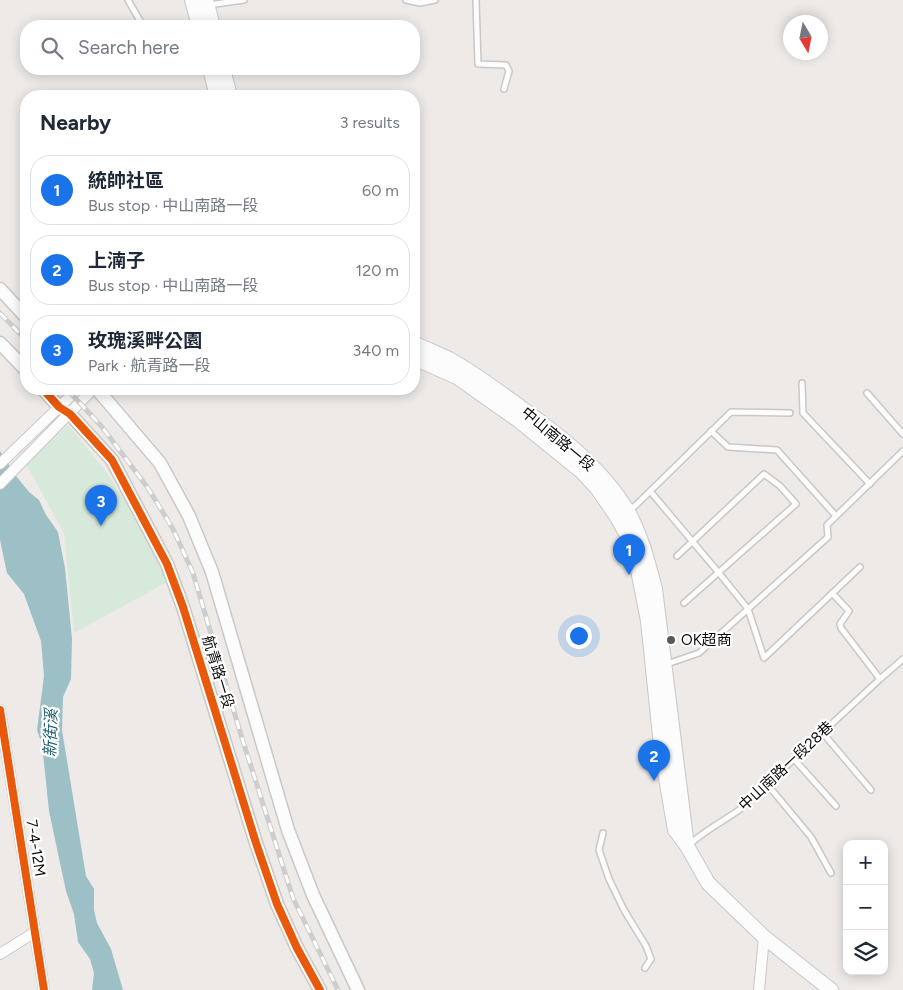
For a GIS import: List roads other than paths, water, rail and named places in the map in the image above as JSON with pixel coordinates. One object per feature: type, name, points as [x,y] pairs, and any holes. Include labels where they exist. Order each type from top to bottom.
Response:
[{"type":"main road","points":[[192,0],[197,20]]},
{"type":"main road","points":[[207,2],[212,20]]},
{"type":"main road","points":[[212,75],[215,90]]},
{"type":"main road","points":[[225,75],[228,90]]},
{"type":"main road","name":"中山南路一段","points":[[420,346],[448,358],[476,375],[530,414],[583,457],[600,474],[622,514],[644,548],[655,589],[659,666],[687,846],[708,883],[764,937],[831,990]]},
{"type":"main road","name":"中山南路一段","points":[[420,361],[457,378],[532,431],[581,471],[622,514]]},
{"type":"street","points":[[0,289],[20,311]]},
{"type":"street","points":[[0,343],[20,364]]},
{"type":"street","name":"航青路一段","points":[[48,395],[59,407],[70,414],[112,460],[167,564],[186,614],[256,844],[277,904],[297,948],[320,990]]},
{"type":"street","points":[[0,464],[72,395]]},
{"type":"street","points":[[0,484],[87,395]]},
{"type":"street","name":"航青路一段","points":[[102,395],[160,463],[189,516],[212,572],[288,830],[313,895],[358,990]]},
{"type":"street","name":"7-4-12M","points":[[0,710],[44,990]]},
{"type":"street","points":[[0,954],[35,932]]},
{"type":"street","points":[[759,990],[764,937]]},
{"type":"lane","points":[[128,0],[140,20]]},
{"type":"lane","points":[[207,2],[244,0]]},
{"type":"lane","points":[[406,0],[420,3],[435,0]]},
{"type":"lane","points":[[476,0],[478,64],[506,65],[509,71],[504,89]]},
{"type":"lane","points":[[802,383],[803,413],[870,484]]},
{"type":"lane","points":[[867,393],[903,434]]},
{"type":"lane","points":[[622,514],[635,506],[731,412],[790,413]]},
{"type":"lane","points":[[711,431],[728,447],[777,450],[836,516]]},
{"type":"lane","points":[[659,666],[698,653],[748,609],[828,537],[827,525],[903,451]]},
{"type":"lane","points":[[677,556],[764,474],[780,486],[796,504],[684,603]]},
{"type":"lane","points":[[650,491],[748,609],[764,658],[860,567]]},
{"type":"lane","points":[[832,593],[849,611],[840,624],[841,628],[880,679]]},
{"type":"lane","name":"中山南路一段28巷","points":[[687,846],[700,835],[719,825],[739,810],[903,659]]},
{"type":"lane","points":[[822,732],[871,790]]},
{"type":"lane","points":[[794,759],[836,806]]},
{"type":"lane","points":[[767,784],[811,837],[831,873]]},
{"type":"lane","points":[[603,833],[599,850],[614,892],[646,946],[651,959],[645,968]]},
{"type":"water","name":"新街溪","points":[[0,451],[16,476],[29,492],[39,500],[46,515],[58,532],[65,568],[72,639],[71,679],[63,697],[62,730],[86,876],[94,889],[94,910],[97,923],[111,949],[123,990],[92,990],[94,973],[90,959],[78,942],[74,914],[66,891],[49,811],[42,744],[37,730],[44,676],[41,641],[24,594],[7,573],[0,540]]},
{"type":"railway","points":[[0,313],[20,334]]},
{"type":"railway","points":[[73,395],[102,427],[148,488],[173,529],[193,573],[241,735],[293,898],[338,990]]},
{"type":"place","name":"玫瑰溪畔公園","points":[[101,526]]},
{"type":"place","name":"統帥社區","points":[[629,575]]},
{"type":"place","name":"OK超商","points":[[671,640]]},
{"type":"place","name":"上湳子","points":[[654,781]]}]
